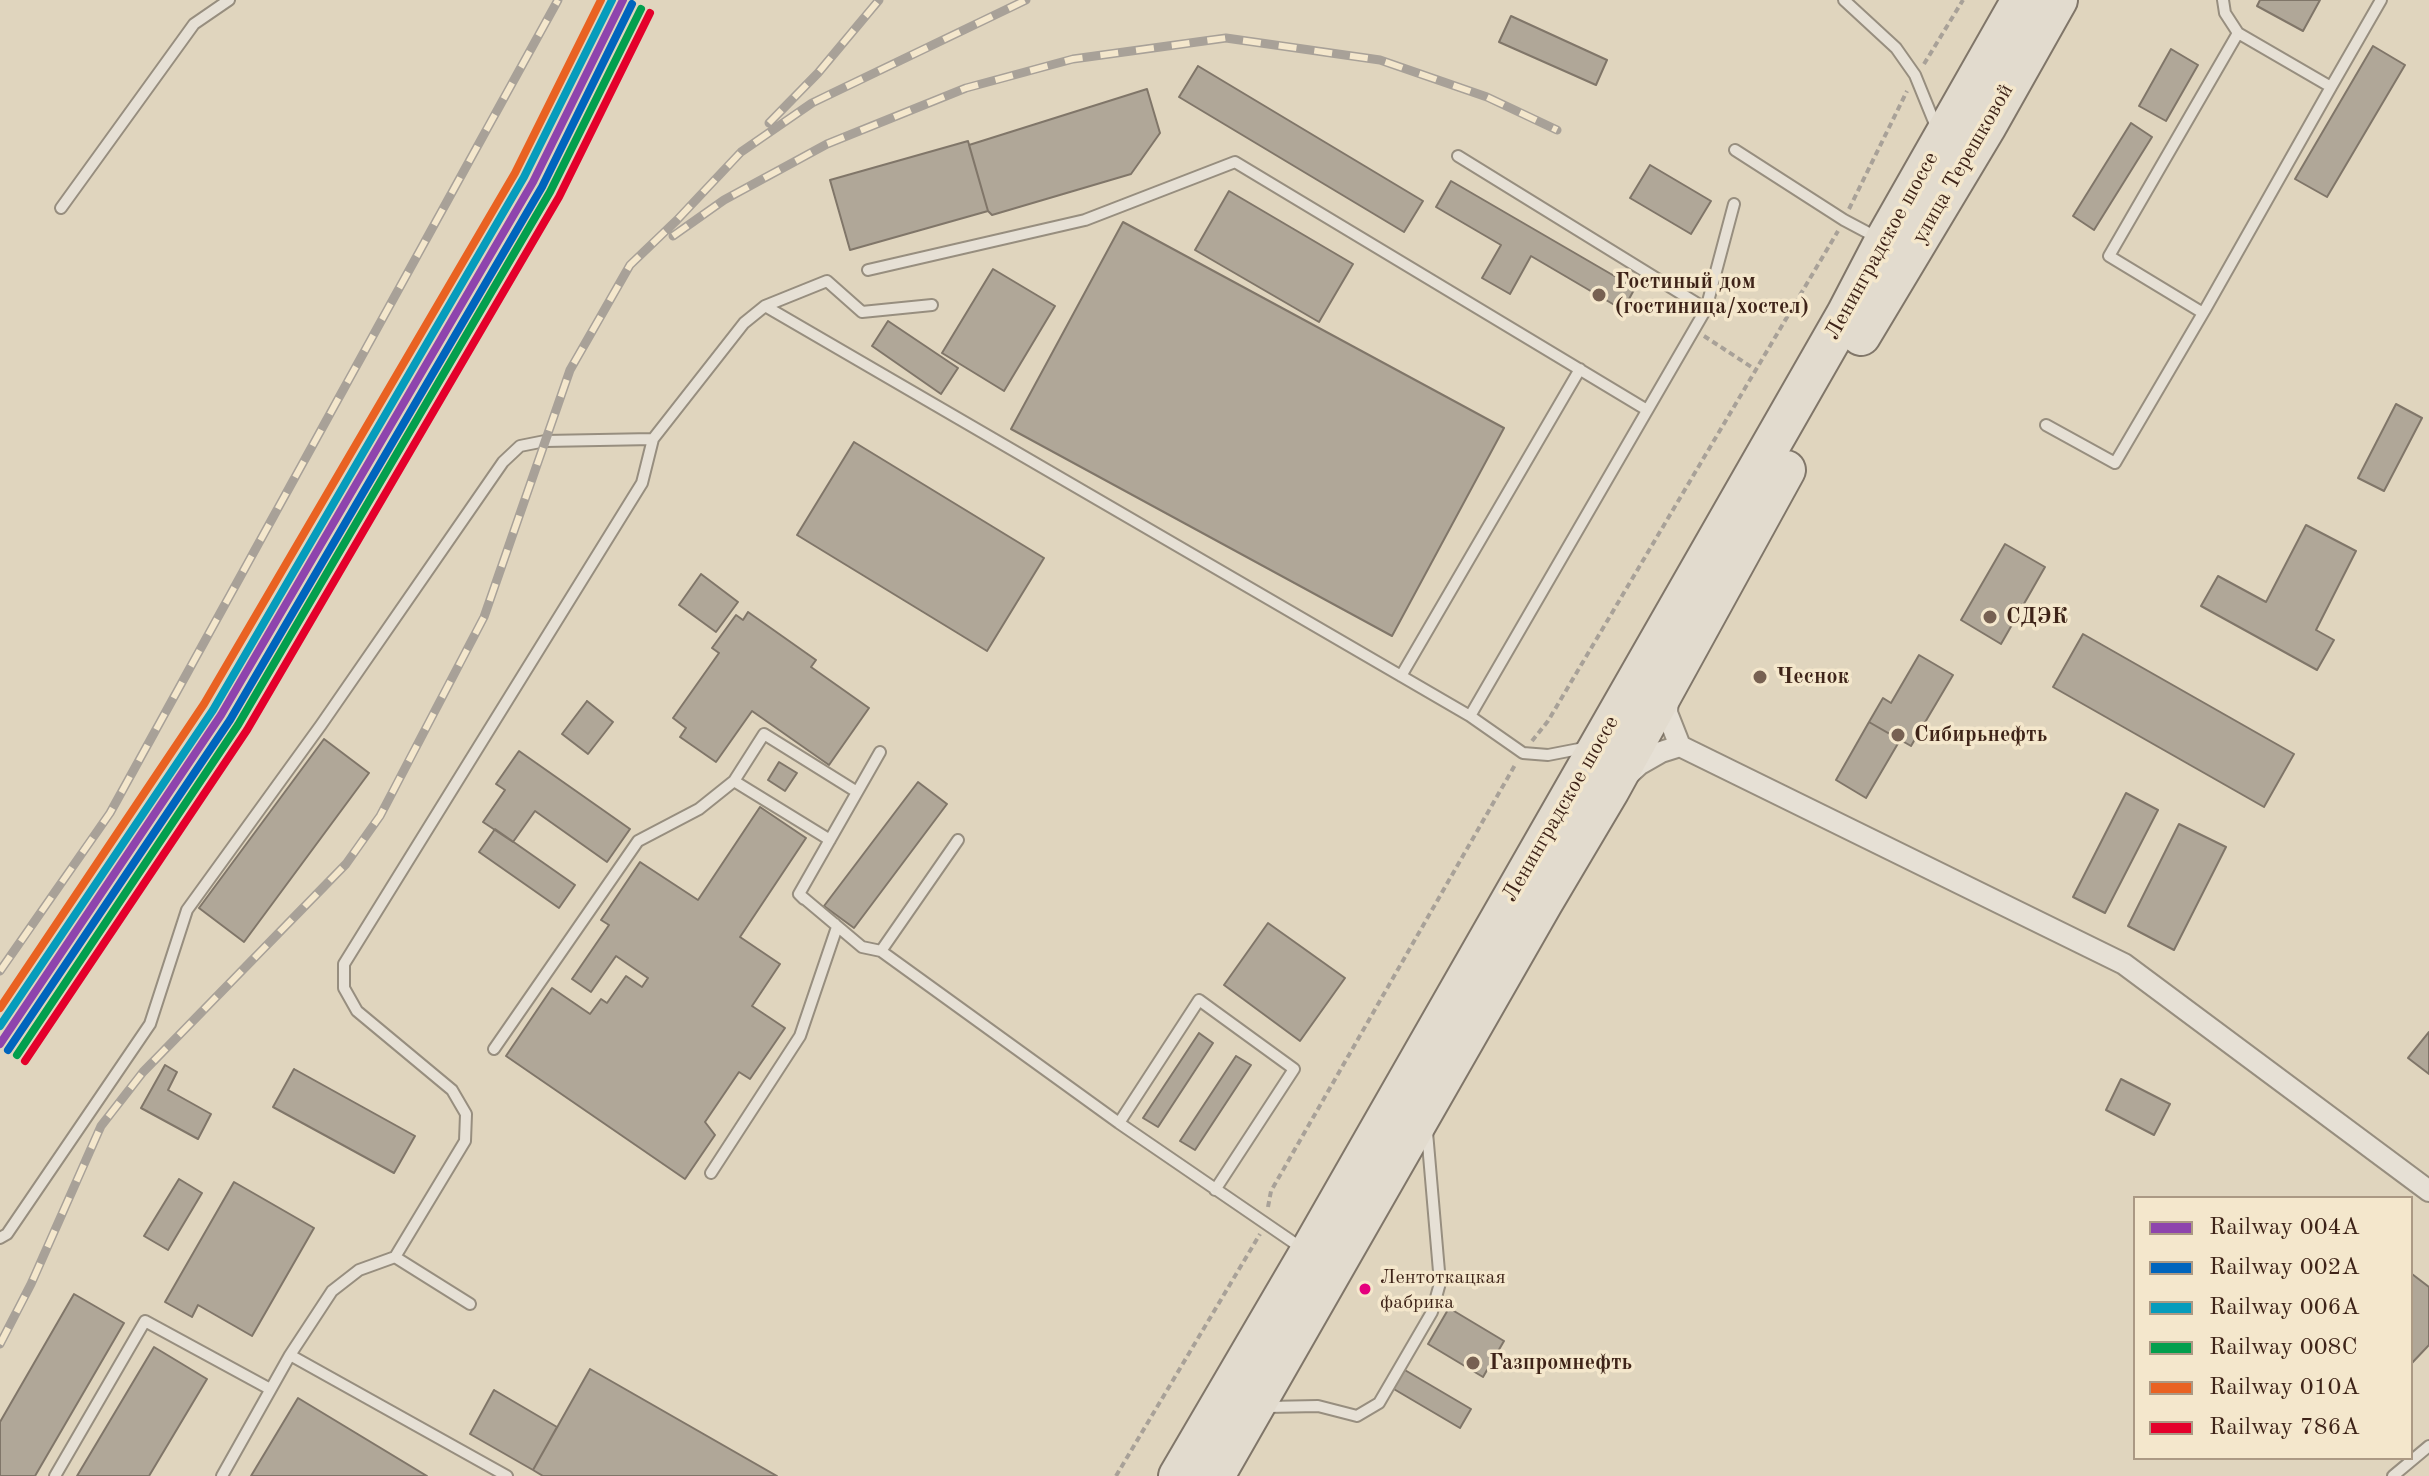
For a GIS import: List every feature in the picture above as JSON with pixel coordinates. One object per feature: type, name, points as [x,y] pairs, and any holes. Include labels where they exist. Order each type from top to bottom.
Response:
[{"type":"highway","name":"улица Терешковой","points":[[1941,140],[2021,0]]},
{"type":"highway","name":"улица Терешковой","points":[[1867,326],[1987,126],[2058,0]]},
{"type":"highway","name":"Ленинградское шоссе","points":[[1215,1476],[1250,1414],[1321,1262],[1600,742],[1838,328],[1941,140]]},
{"type":"highway","name":"Ленинградское шоссе","points":[[1178,1476],[1430,1100],[1610,790],[1867,326]]},
{"type":"street","points":[[1668,684],[1667,713],[1680,746],[2124,964],[2429,1191]]},
{"type":"street","points":[[1610,790],[1640,764],[1680,746]]},
{"type":"lane","points":[[61,208],[194,24],[229,0]]},
{"type":"lane","points":[[1844,0],[1896,48],[1915,75],[1941,140]]},
{"type":"lane","points":[[2223,0],[2225,13],[2238,33],[2331,87]]},
{"type":"lane","points":[[2046,425],[2115,463],[2381,0]]},
{"type":"lane","points":[[2203,313],[2109,256],[2238,33]]},
{"type":"lane","points":[[1735,150],[1844,220],[1884,241]]},
{"type":"lane","points":[[1458,156],[1706,309]]},
{"type":"lane","points":[[868,270],[1085,220],[1235,162],[1647,410]]},
{"type":"lane","points":[[1470,716],[1706,309],[1734,204]]},
{"type":"lane","points":[[222,1476],[290,1355],[332,1291],[359,1270],[395,1257],[465,1141],[466,1114],[452,1090],[357,1011],[344,988],[344,964],[642,483],[653,439],[744,323],[765,306],[827,281],[862,312],[932,305]]},
{"type":"lane","points":[[765,306],[1470,716],[1523,753],[1560,754],[1600,742]]},
{"type":"lane","points":[[1401,676],[1580,369]]},
{"type":"lane","points":[[0,1238],[7,1234],[150,1024],[187,910],[321,725],[503,462],[520,446],[545,441],[653,439]]},
{"type":"lane","points":[[494,1049],[638,841],[699,809],[734,781],[764,734],[857,792]]},
{"type":"lane","points":[[880,752],[799,894],[862,947],[881,951],[1119,1123],[1321,1262]]},
{"type":"lane","points":[[734,781],[830,840]]},
{"type":"lane","points":[[881,951],[958,840]]},
{"type":"lane","points":[[711,1173],[800,1036],[837,927]]},
{"type":"lane","points":[[1119,1123],[1199,1000],[1294,1069],[1215,1190]]},
{"type":"lane","points":[[1250,1414],[1271,1406],[1318,1406],[1357,1416],[1379,1403],[1432,1312],[1440,1283],[1427,1134],[1430,1100]]},
{"type":"lane","points":[[395,1257],[470,1304]]},
{"type":"lane","points":[[55,1476],[145,1321],[270,1389]]},
{"type":"lane","points":[[290,1355],[507,1476]]},
{"type":"lane","points":[[2413,1459],[2429,1446]]},
{"type":"lane","points":[[2393,1476],[2412,1460]]},
{"type":"path","points":[[1116,1476],[1266,1223],[1271,1191],[1523,753],[1548,721],[1844,220],[1915,75],[1931,57],[1963,0]]},
{"type":"path","points":[[1694,330],[1756,370]]},
{"type":"building","points":[[2260,0],[2320,0],[2303,31],[2257,6]]},
{"type":"building","points":[[1511,16],[1607,60],[1596,85],[1499,42]]},
{"type":"building","points":[[2373,46],[2405,65],[2327,197],[2295,179]]},
{"type":"building","points":[[2171,49],[2198,65],[2166,121],[2139,106]]},
{"type":"building","points":[[1198,66],[1423,201],[1404,232],[1179,97]]},
{"type":"building","points":[[1147,89],[1160,133],[1131,174],[992,215],[988,211],[969,145]]},
{"type":"building","points":[[2131,123],[2152,137],[2094,230],[2073,216]]},
{"type":"building","points":[[968,141],[988,211],[850,250],[830,180]]},
{"type":"building","points":[[1650,165],[1711,201],[1691,234],[1630,198]]},
{"type":"building","points":[[1451,181],[1635,288],[1623,310],[1531,256],[1510,294],[1482,278],[1501,245],[1436,207]]},
{"type":"building","points":[[1229,191],[1353,264],[1319,322],[1195,250]]},
{"type":"building","points":[[1123,222],[1504,428],[1392,636],[1011,429]]},
{"type":"building","points":[[993,269],[1055,306],[1004,391],[942,353]]},
{"type":"building","points":[[888,321],[958,368],[941,394],[872,346]]},
{"type":"building","points":[[2396,404],[2422,418],[2384,491],[2358,478]]},
{"type":"building","points":[[854,442],[1044,558],[987,651],[797,535]]},
{"type":"building","points":[[2306,525],[2356,551],[2316,630],[2334,640],[2317,670],[2201,606],[2218,576],[2266,602]]},
{"type":"building","points":[[2005,544],[2045,567],[2001,644],[1961,620]]},
{"type":"building","points":[[701,574],[738,602],[716,632],[679,605]]},
{"type":"building","points":[[748,612],[816,660],[811,667],[869,708],[829,765],[752,711],[716,762],[680,737],[686,728],[673,718],[719,653],[712,648],[736,615],[743,620]]},
{"type":"building","points":[[2083,634],[2294,754],[2264,807],[2053,687]]},
{"type":"building","points":[[1919,655],[1953,675],[1911,746],[1869,722],[1883,698],[1891,703]]},
{"type":"building","points":[[587,701],[613,722],[588,754],[562,734]]},
{"type":"building","points":[[1869,722],[1900,740],[1866,798],[1836,780]]},
{"type":"building","points":[[324,739],[369,773],[244,942],[199,908]]},
{"type":"building","points":[[519,751],[630,829],[607,862],[535,811],[513,842],[483,822],[505,790],[496,784]]},
{"type":"building","points":[[779,762],[797,773],[785,791],[768,780]]},
{"type":"building","points":[[918,782],[947,804],[854,928],[824,906]]},
{"type":"building","points":[[2126,793],[2158,810],[2105,913],[2073,897]]},
{"type":"building","points":[[760,807],[806,838],[740,937],[780,964],[752,1006],[785,1028],[750,1079],[739,1072],[705,1122],[715,1135],[685,1179],[506,1056],[552,988],[590,1014],[601,999],[607,1003],[626,976],[642,987],[648,978],[616,956],[591,992],[572,979],[609,925],[601,920],[640,862],[698,900]]},
{"type":"building","points":[[2179,824],[2226,847],[2174,950],[2128,926]]},
{"type":"building","points":[[495,829],[575,885],[559,908],[479,852]]},
{"type":"building","points":[[1268,923],[1345,978],[1300,1041],[1224,985]]},
{"type":"building","points":[[2429,1032],[2429,1074],[2408,1058]]},
{"type":"building","points":[[1199,1033],[1213,1043],[1158,1127],[1143,1118]]},
{"type":"building","points":[[1236,1056],[1251,1065],[1195,1150],[1180,1141]]},
{"type":"building","points":[[165,1065],[177,1072],[168,1090],[211,1114],[198,1139],[141,1108]]},
{"type":"building","points":[[294,1069],[415,1136],[394,1173],[273,1107]]},
{"type":"building","points":[[2121,1079],[2170,1104],[2154,1135],[2106,1110]]},
{"type":"building","points":[[179,1179],[202,1193],[168,1250],[144,1236]]},
{"type":"building","points":[[234,1182],[314,1228],[252,1336],[198,1305],[192,1317],[165,1302]]},
{"type":"building","points":[[2413,1275],[2429,1287],[2429,1345],[2413,1362]]},
{"type":"building","points":[[74,1294],[124,1323],[35,1476],[0,1476],[0,1422]]},
{"type":"building","points":[[1449,1308],[1504,1341],[1483,1377],[1428,1344]]},
{"type":"building","points":[[154,1347],[207,1379],[149,1476],[77,1476]]},
{"type":"building","points":[[1398,1366],[1471,1409],[1460,1428],[1387,1385]]},
{"type":"building","points":[[590,1369],[777,1476],[543,1476],[533,1470]]},
{"type":"building","points":[[494,1390],[557,1427],[533,1470],[470,1434]]},
{"type":"building","points":[[298,1398],[427,1476],[251,1476]]},
{"type":"railway","points":[[0,971],[110,813],[558,0]]},
{"type":"railway","points":[[769,123],[818,73],[879,0]]},
{"type":"railway","points":[[0,1344],[31,1284],[101,1126],[143,1072],[346,864],[380,816],[484,617],[570,370],[630,265],[741,152],[812,103],[1026,0]]},
{"type":"railway","points":[[673,236],[724,200],[827,144],[966,88],[1073,59],[1226,38],[1380,60],[1487,97],[1557,130]]},
{"type":"rail line","name":"010А","points":[[0,1008],[204,704],[515,173],[601,0]]},
{"type":"rail line","name":"006А","points":[[0,1026],[213,710],[524,177],[612,0]]},
{"type":"rail line","name":"004А","points":[[0,1044],[221,715],[533,182],[623,0]]},
{"type":"rail line","name":"002А","points":[[8,1050],[230,720],[542,187],[632,4]]},
{"type":"rail line","name":"008С","points":[[17,1055],[238,725],[550,192],[641,9]]},
{"type":"rail line","name":"786А","points":[[25,1061],[247,730],[559,197],[650,13]]},
{"type":"place","name":"Гостиный дом (гостиница/хостел)","points":[[1599,295]]},
{"type":"place","name":"СДЭК","points":[[1990,617]]},
{"type":"place","name":"Чеснок","points":[[1760,677]]},
{"type":"place","name":"Сибирьнефть","points":[[1898,735]]},
{"type":"place","name":"Лентоткацкая фабрика","points":[[1365,1289]]},
{"type":"place","name":"Газпромнефть","points":[[1473,1363]]}]
